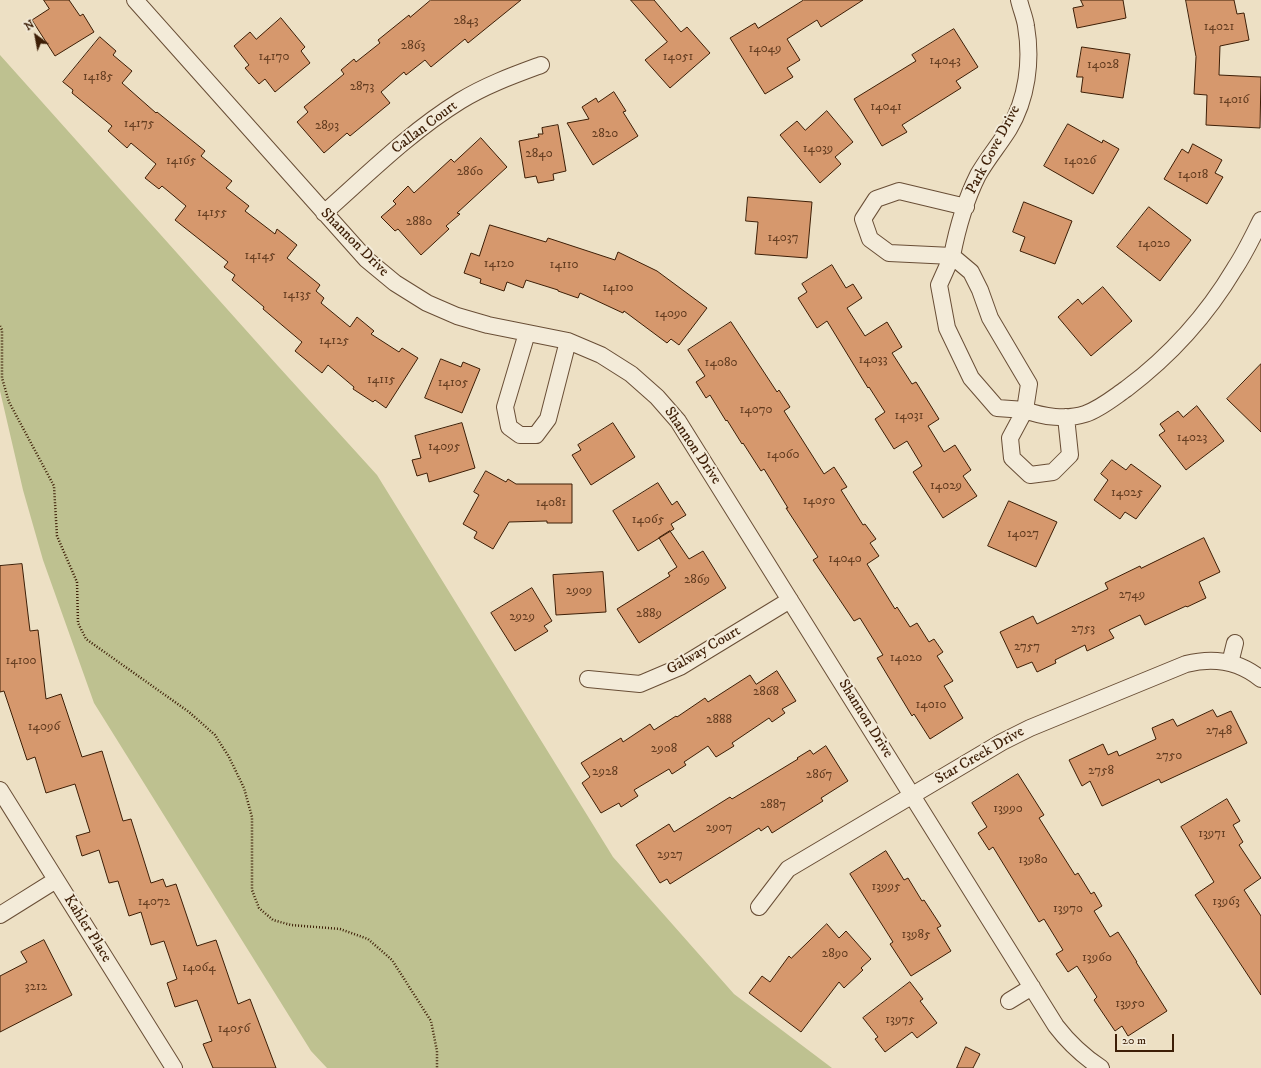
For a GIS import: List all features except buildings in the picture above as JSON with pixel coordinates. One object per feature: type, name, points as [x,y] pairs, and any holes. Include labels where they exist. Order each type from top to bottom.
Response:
[{"type":"street","name":"Shannon Drive","points":[[135,0],[366,259],[395,283],[427,303],[457,316],[527,333],[568,341],[601,355],[631,374],[657,397],[678,421],[1065,1038],[1084,1057],[1101,1068]]},
{"type":"street","name":"Park Cove Drive","points":[[1019,0],[1026,26],[1029,52],[1026,81],[1020,104],[1010,128],[978,175],[959,225],[952,256],[939,285],[946,328],[971,378],[997,408],[1025,410],[1037,415],[1066,417],[1085,414],[1102,406],[1142,376],[1179,342],[1208,309],[1236,267],[1261,220]]},
{"type":"street","name":"Callan Court","points":[[324,213],[425,124],[461,100],[501,80],[541,65]]},
{"type":"street","name":"Park Cove Drive","points":[[952,256],[889,253],[870,239],[863,219],[876,199],[899,191],[966,207]]},
{"type":"street","points":[[952,256],[972,272],[990,318],[1029,384],[1025,410],[1010,438],[1012,458],[1030,475],[1053,472],[1070,455],[1066,417]]},
{"type":"street","points":[[527,333],[505,407],[509,427],[520,435],[536,435],[548,419],[568,341]]},
{"type":"street","name":"Galway Court","points":[[588,679],[640,684],[680,668],[790,600]]},
{"type":"street","points":[[1230,662],[1235,643]]},
{"type":"street","name":"Star Creek Drive","points":[[759,907],[788,869],[1002,742],[1030,728],[1195,661],[1212,660],[1230,662],[1252,672],[1261,679]]},
{"type":"street","name":"Kahler Place","points":[[0,790],[174,1068]]},
{"type":"street","points":[[0,914],[56,880]]},
{"type":"street","points":[[1009,1000],[1032,987]]},
{"type":"path","points":[[0,326],[2,330],[2,378],[9,402],[54,486],[57,536],[77,582],[78,623],[86,639],[189,712],[216,734],[244,788],[252,817],[252,890],[258,908],[273,920],[291,925],[340,929],[368,939],[392,960],[431,1021],[437,1052],[437,1068]]},
{"type":"green space","points":[[0,55],[377,475],[613,857],[734,994],[832,1068],[327,1068],[311,1051],[94,703],[43,560],[23,490],[0,391]]}]
